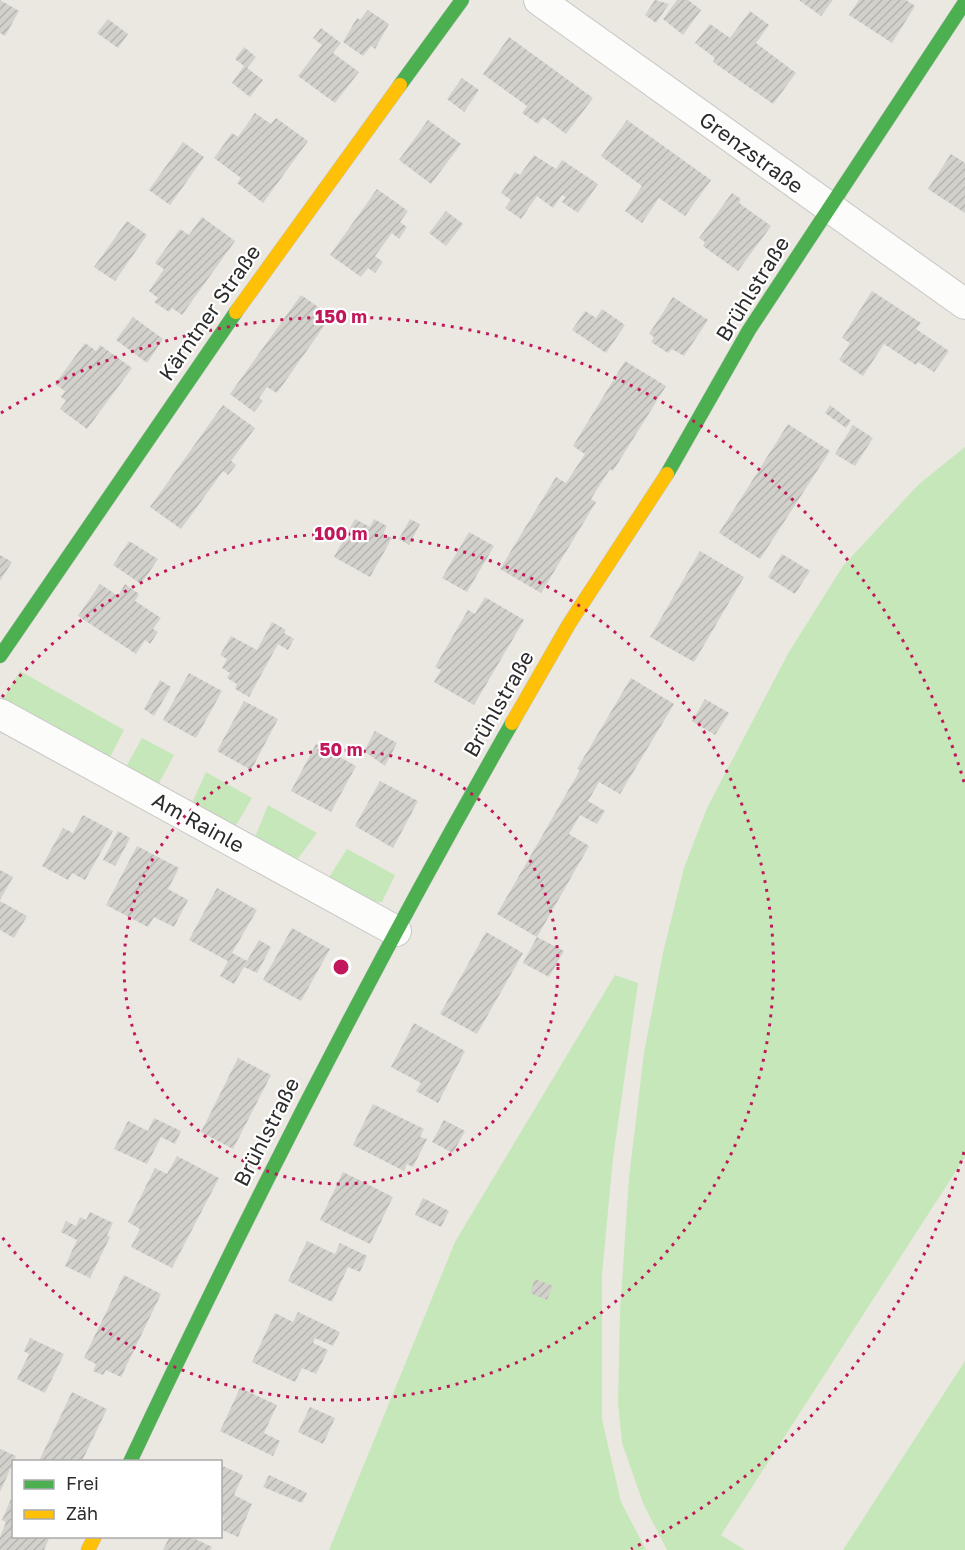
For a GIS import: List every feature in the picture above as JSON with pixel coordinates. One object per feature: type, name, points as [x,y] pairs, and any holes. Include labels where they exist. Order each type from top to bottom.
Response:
[{"type":"street","name":"Kärntner Straße","points":[[0,656],[211,347],[462,0]]},
{"type":"street","name":"Grenzstraße","points":[[539,0],[965,304]]},
{"type":"street","name":"Brühlstraße","points":[[130,1460],[217,1277],[288,1136],[396,931],[569,624],[681,452],[749,330],[965,2]]},
{"type":"street","name":"Am Rainle","points":[[0,714],[396,931]]},
{"type":"green space","points":[[965,447],[965,1157],[721,1535],[745,1550],[667,1550],[643,1503],[622,1443],[618,1403],[620,1312],[629,1178],[644,1053],[663,953],[684,868],[707,808],[789,652],[843,566],[918,485]]},
{"type":"green space","points":[[20,671],[124,730],[109,759],[3,699]]},
{"type":"green space","points":[[142,738],[174,755],[158,785],[126,767]]},
{"type":"green space","points":[[206,772],[252,798],[235,827],[192,803]]},
{"type":"green space","points":[[268,805],[317,833],[296,861],[254,840]]},
{"type":"green space","points":[[347,849],[395,875],[382,902],[374,902],[328,879]]},
{"type":"green space","points":[[615,975],[638,983],[613,1158],[602,1274],[602,1419],[621,1502],[646,1550],[329,1550],[455,1242]]},
{"type":"green space","points":[[965,1361],[965,1550],[843,1550]]},
{"type":"building","points":[[0,0],[19,11],[5,36],[0,33]]},
{"type":"building","points":[[655,0],[669,4],[656,23],[645,15]]},
{"type":"building","points":[[677,0],[688,0],[701,10],[683,35],[663,19]]},
{"type":"building","points":[[799,0],[833,0],[821,16]]},
{"type":"building","points":[[859,0],[906,0],[915,6],[892,43],[849,15]]},
{"type":"building","points":[[368,10],[389,24],[375,49],[371,46],[363,56],[343,42],[357,18],[360,20]]},
{"type":"building","points":[[750,11],[769,25],[756,43],[796,73],[773,104],[713,62],[715,58],[695,43],[710,24],[730,38]]},
{"type":"building","points":[[108,19],[128,34],[118,48],[97,33]]},
{"type":"building","points":[[321,28],[341,43],[333,53],[359,72],[335,103],[298,76],[322,45],[313,38]]},
{"type":"building","points":[[509,37],[593,98],[566,134],[543,117],[538,124],[522,113],[527,106],[483,74]]},
{"type":"building","points":[[244,47],[256,57],[247,68],[263,80],[250,97],[232,83],[244,66],[235,59]]},
{"type":"building","points":[[462,78],[479,90],[464,112],[447,99]]},
{"type":"building","points":[[255,113],[271,124],[276,118],[308,141],[263,203],[237,183],[241,178],[214,158],[232,133],[238,137]]},
{"type":"building","points":[[428,120],[461,144],[431,184],[399,160]]},
{"type":"building","points":[[627,120],[711,180],[685,216],[659,198],[642,223],[625,211],[642,186],[601,156]]},
{"type":"building","points":[[183,142],[204,157],[170,205],[149,190]]},
{"type":"building","points":[[951,154],[965,163],[965,213],[928,189]]},
{"type":"building","points":[[534,155],[556,169],[562,160],[598,184],[578,213],[562,202],[566,197],[562,195],[553,208],[537,196],[521,219],[505,208],[511,200],[501,193],[515,172],[520,175]]},
{"type":"building","points":[[377,189],[408,211],[400,222],[407,227],[399,239],[392,233],[375,256],[383,262],[375,273],[368,268],[361,277],[330,255]]},
{"type":"building","points":[[732,193],[741,199],[739,203],[771,226],[738,271],[703,246],[705,242],[699,238]]},
{"type":"building","points":[[446,211],[463,224],[446,246],[429,233]]},
{"type":"building","points":[[202,217],[235,241],[182,315],[172,308],[169,312],[154,302],[158,298],[149,291],[164,269],[155,263],[180,229],[189,235]]},
{"type":"building","points":[[127,221],[147,235],[115,281],[94,267]]},
{"type":"building","points":[[872,291],[921,323],[916,329],[949,351],[934,372],[918,362],[916,365],[884,344],[863,376],[839,360],[850,343],[842,338]]},
{"type":"building","points":[[301,295],[331,316],[277,393],[267,387],[259,398],[263,401],[254,412],[230,394]]},
{"type":"building","points":[[673,297],[708,320],[684,356],[672,349],[668,353],[651,342],[654,337],[649,334]]},
{"type":"building","points":[[602,309],[625,325],[606,353],[572,330],[585,311],[596,318]]},
{"type":"building","points":[[133,317],[163,339],[147,363],[116,340]]},
{"type":"building","points":[[85,343],[96,351],[100,345],[132,368],[87,429],[60,409],[66,401],[61,397],[65,391],[55,384]]},
{"type":"building","points":[[625,361],[666,386],[613,471],[610,469],[591,499],[596,502],[541,593],[500,569],[556,477],[566,483],[585,454],[573,446]]},
{"type":"building","points":[[223,405],[255,428],[231,461],[236,465],[228,475],[223,471],[181,529],[150,507]]},
{"type":"building","points":[[830,405],[851,421],[846,428],[825,413]]},
{"type":"building","points":[[788,424],[830,451],[760,559],[719,533]]},
{"type":"building","points":[[853,425],[873,438],[855,466],[835,454]]},
{"type":"building","points":[[355,519],[370,527],[374,519],[387,526],[383,534],[392,538],[370,577],[334,557]]},
{"type":"building","points":[[410,519],[420,524],[409,545],[399,539]]},
{"type":"building","points":[[469,532],[494,546],[467,592],[442,578]]},
{"type":"building","points":[[129,541],[158,559],[141,584],[113,565]]},
{"type":"building","points":[[700,551],[744,577],[694,662],[650,637]]},
{"type":"building","points":[[782,554],[810,571],[795,594],[768,577]]},
{"type":"building","points":[[0,555],[12,562],[0,581]]},
{"type":"building","points":[[100,584],[118,596],[125,584],[139,594],[135,601],[161,618],[153,629],[158,632],[150,644],[145,640],[136,654],[78,616]]},
{"type":"building","points":[[485,597],[524,620],[474,705],[434,682],[441,670],[435,667],[468,610],[475,614]]},
{"type":"building","points":[[272,622],[286,630],[284,633],[294,639],[288,650],[278,644],[249,697],[235,689],[237,684],[227,678],[230,673],[222,668],[227,659],[220,655],[231,636],[257,650]]},
{"type":"building","points":[[189,673],[222,691],[196,738],[163,720]]},
{"type":"building","points":[[631,678],[674,704],[620,794],[599,782],[588,801],[605,811],[597,824],[580,815],[569,834],[589,846],[537,937],[497,914],[580,770],[577,769]]},
{"type":"building","points":[[160,680],[171,687],[154,716],[144,709]]},
{"type":"building","points":[[705,699],[729,713],[715,735],[692,721]]},
{"type":"building","points":[[244,701],[278,719],[251,770],[217,751]]},
{"type":"building","points":[[375,731],[397,743],[385,766],[364,751]]},
{"type":"building","points":[[316,744],[356,766],[331,812],[291,791]]},
{"type":"building","points":[[380,781],[418,801],[393,848],[355,826]]},
{"type":"building","points":[[83,815],[113,831],[85,880],[72,873],[68,880],[42,866],[63,828],[73,833]]},
{"type":"building","points":[[118,831],[130,838],[115,866],[103,860]]},
{"type":"building","points":[[137,846],[179,868],[168,889],[188,900],[174,927],[154,917],[148,927],[106,905]]},
{"type":"building","points":[[0,870],[13,877],[0,900]]},
{"type":"building","points":[[217,888],[257,910],[232,953],[247,961],[259,940],[271,947],[257,973],[244,967],[234,984],[220,976],[228,961],[189,940]]},
{"type":"building","points":[[0,901],[27,916],[14,938],[0,930]]},
{"type":"building","points":[[292,928],[330,949],[301,1001],[263,980]]},
{"type":"building","points":[[486,932],[523,953],[477,1034],[440,1014]]},
{"type":"building","points":[[537,937],[564,951],[549,977],[523,963]]},
{"type":"building","points":[[414,1023],[465,1051],[438,1103],[416,1091],[421,1083],[391,1067]]},
{"type":"building","points":[[238,1058],[271,1075],[233,1149],[201,1132]]},
{"type":"building","points":[[373,1104],[424,1129],[420,1137],[427,1139],[413,1167],[407,1164],[404,1171],[353,1145]]},
{"type":"building","points":[[154,1118],[181,1131],[175,1144],[161,1137],[147,1164],[114,1149],[128,1121],[148,1131]]},
{"type":"building","points":[[444,1120],[465,1131],[453,1153],[432,1142]]},
{"type":"building","points":[[177,1156],[219,1178],[172,1268],[131,1247],[140,1229],[128,1222],[155,1168],[167,1174]]},
{"type":"building","points":[[343,1172],[393,1197],[370,1244],[320,1220]]},
{"type":"building","points":[[423,1198],[449,1211],[441,1227],[415,1215]]},
{"type":"building","points":[[90,1212],[113,1223],[107,1235],[110,1237],[90,1278],[65,1266],[77,1240],[61,1232],[66,1221],[76,1226],[80,1217],[86,1220]]},
{"type":"building","points":[[307,1241],[335,1254],[340,1243],[367,1256],[360,1272],[348,1267],[332,1302],[288,1281]]},
{"type":"building","points":[[124,1275],[161,1294],[121,1377],[106,1370],[103,1375],[93,1371],[96,1364],[84,1358]]},
{"type":"building","points":[[535,1279],[553,1286],[547,1300],[530,1293]]},
{"type":"building","points":[[298,1312],[340,1332],[333,1346],[315,1338],[313,1343],[328,1350],[316,1374],[302,1368],[295,1382],[252,1362],[275,1313],[293,1322]]},
{"type":"building","points":[[30,1338],[64,1354],[45,1393],[17,1379],[29,1354],[24,1351]]},
{"type":"building","points":[[240,1388],[277,1405],[264,1433],[280,1441],[273,1456],[220,1431]]},
{"type":"building","points":[[72,1392],[107,1409],[82,1460],[39,1460]]},
{"type":"building","points":[[310,1407],[335,1418],[323,1444],[298,1432]]},
{"type":"building","points":[[0,1449],[16,1456],[12,1460],[0,1492]]},
{"type":"building","points":[[222,1466],[243,1475],[234,1495],[252,1504],[238,1537],[222,1530],[224,1518],[222,1518]]},
{"type":"building","points":[[269,1475],[307,1493],[302,1503],[263,1487]]},
{"type":"building","points":[[12,1499],[12,1538],[49,1538],[44,1550],[0,1550],[0,1537],[6,1522],[2,1520]]},
{"type":"building","points":[[169,1538],[193,1538],[212,1547],[211,1550],[163,1550]]},
{"type":"traffic: fast","points":[[400,85],[462,0]]},
{"type":"traffic: fast","points":[[667,474],[749,330],[965,2]]},
{"type":"traffic: fast","points":[[0,656],[236,312]]},
{"type":"traffic: fast","points":[[131,1460],[313,1089],[512,723]]},
{"type":"traffic: slow","points":[[236,312],[400,85]]},
{"type":"traffic: slow","points":[[512,723],[569,624],[667,474]]},
{"type":"traffic: slow","points":[[88,1550],[94,1538]]}]
